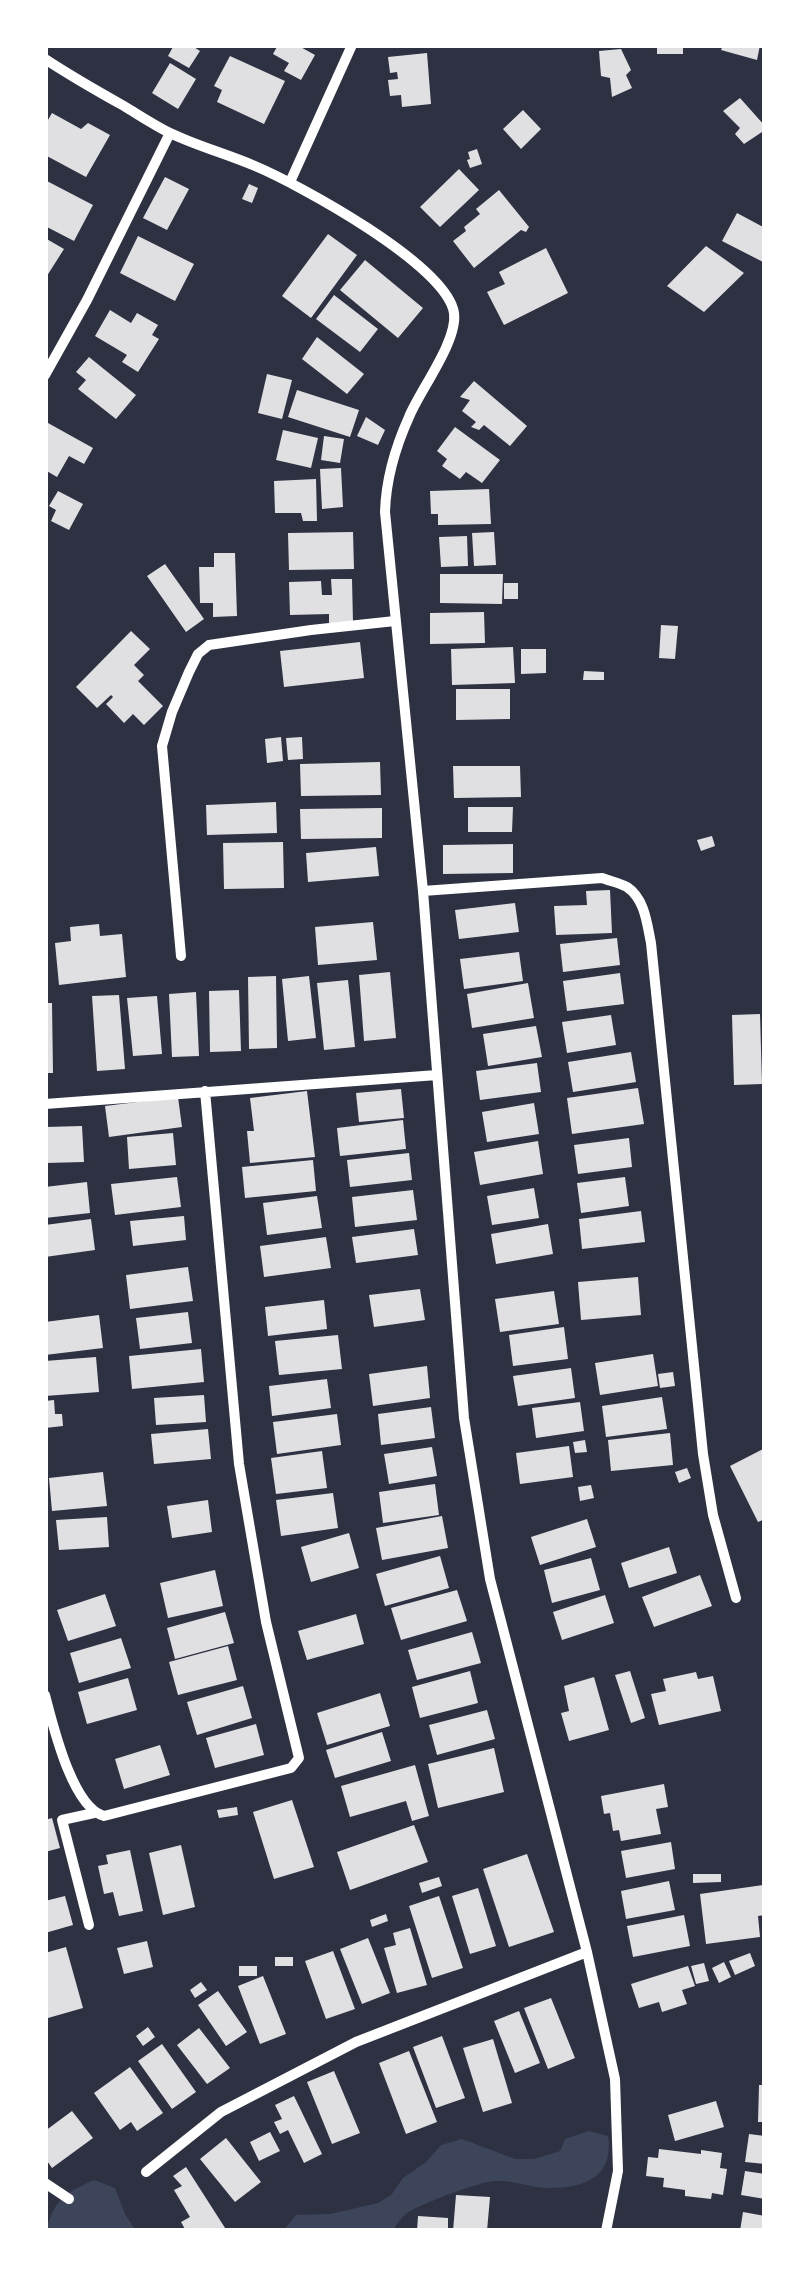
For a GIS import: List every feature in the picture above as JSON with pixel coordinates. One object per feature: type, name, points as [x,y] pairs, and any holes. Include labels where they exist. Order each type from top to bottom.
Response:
[{"type":"street","points":[[290,182],[352,45]]},
{"type":"street","points":[[45,60],[170,133],[290,182],[379,236],[422,269],[443,291],[454,312],[450,338],[394,452],[384,512],[424,891],[464,1418],[490,1579],[587,1952],[615,2079],[618,2171],[606,2231]]},
{"type":"street","points":[[45,376],[170,133]]},
{"type":"street","points":[[181,956],[162,746],[172,712],[198,654],[209,645],[395,621]]},
{"type":"street","points":[[424,891],[602,878],[628,888],[639,900],[651,942],[703,1454],[713,1515],[736,1598]]},
{"type":"street","points":[[45,1104],[438,1075]]},
{"type":"street","points":[[89,1925],[62,1820],[104,1816],[292,1768],[299,1758],[266,1622],[238,1464],[205,1091]]},
{"type":"street","points":[[45,1695],[58,1744],[94,1814]]},
{"type":"street","points":[[146,2172],[221,2112],[356,2042],[587,1952]]},
{"type":"street","points":[[45,2183],[68,2199]]},
{"type":"shaded area","points":[[589,2131],[608,2136],[606,2161],[594,2177],[574,2186],[549,2188],[487,2182],[414,2209],[392,2231],[283,2231],[296,2215],[330,2214],[378,2203],[441,2145],[462,2139],[515,2159],[534,2159],[560,2151],[565,2139]]},
{"type":"shaded area","points":[[94,2180],[115,2188],[136,2231],[46,2231],[62,2199]]},
{"type":"building","points":[[174,45],[191,45],[200,51],[189,68],[168,56]]},
{"type":"building","points":[[278,45],[297,45],[315,55],[301,80],[284,71],[289,63],[273,54]]},
{"type":"building","points":[[657,45],[683,45],[683,54],[657,54]]},
{"type":"building","points":[[723,45],[760,45],[757,60],[721,50]]},
{"type":"building","points":[[621,49],[631,70],[626,75],[632,88],[612,97],[610,78],[601,76],[599,51]]},
{"type":"building","points":[[427,53],[431,104],[402,107],[401,95],[390,96],[388,80],[398,79],[397,72],[390,73],[388,57]]},
{"type":"building","points":[[230,56],[285,81],[264,124],[217,102],[222,90],[214,86]]},
{"type":"building","points":[[170,63],[196,79],[178,109],[152,93]]},
{"type":"building","points":[[740,98],[765,126],[765,130],[744,144],[735,134],[740,128],[723,111]]},
{"type":"building","points":[[523,110],[541,129],[521,149],[503,129]]},
{"type":"building","points":[[52,113],[81,129],[88,123],[110,135],[86,177],[45,155],[45,125]]},
{"type":"building","points":[[477,149],[482,164],[470,168],[468,152]]},
{"type":"building","points":[[459,169],[479,190],[440,227],[420,207]]},
{"type":"building","points":[[165,177],[189,189],[167,230],[143,218]]},
{"type":"building","points":[[45,180],[93,205],[74,241],[45,226]]},
{"type":"building","points":[[249,184],[258,188],[252,203],[242,199]]},
{"type":"building","points":[[499,190],[529,227],[474,268],[453,241],[480,214],[476,209]]},
{"type":"building","points":[[737,213],[765,228],[765,263],[722,241]]},
{"type":"building","points":[[328,234],[357,255],[311,318],[282,296]]},
{"type":"building","points":[[138,236],[194,264],[175,301],[120,273]]},
{"type":"building","points":[[45,238],[64,249],[45,279]]},
{"type":"building","points":[[706,246],[744,273],[704,312],[667,286]]},
{"type":"building","points":[[546,248],[568,293],[504,325],[487,292],[505,284],[499,272]]},
{"type":"building","points":[[365,260],[423,308],[398,338],[340,290]]},
{"type":"building","points":[[334,295],[378,329],[360,352],[316,319]]},
{"type":"building","points":[[110,310],[131,323],[137,313],[158,325],[152,335],[159,339],[138,372],[122,362],[127,355],[95,336]]},
{"type":"building","points":[[317,337],[364,374],[347,394],[302,359]]},
{"type":"building","points":[[89,357],[136,395],[116,419],[78,389],[86,380],[76,372]]},
{"type":"building","points":[[267,374],[292,380],[282,419],[258,413]]},
{"type":"building","points":[[474,381],[527,426],[510,446],[484,425],[479,430],[471,427],[476,422],[462,411],[470,400],[460,397]]},
{"type":"building","points":[[297,390],[359,410],[350,437],[288,417]]},
{"type":"building","points":[[366,417],[385,430],[378,445],[357,436]]},
{"type":"building","points":[[48,423],[93,448],[84,464],[69,456],[57,477],[45,470]]},
{"type":"building","points":[[455,427],[500,460],[482,483],[466,472],[460,479],[442,466],[447,459],[437,451]]},
{"type":"building","points":[[283,430],[318,438],[311,468],[276,460]]},
{"type":"building","points":[[324,436],[344,439],[340,463],[321,460]]},
{"type":"building","points":[[341,468],[343,507],[322,509],[320,469]]},
{"type":"building","points":[[316,479],[317,521],[303,521],[301,513],[275,513],[274,481]]},
{"type":"building","points":[[489,489],[491,524],[438,525],[438,514],[431,514],[430,491]]},
{"type":"building","points":[[58,491],[83,504],[69,530],[51,521],[56,510],[49,506]]},
{"type":"building","points":[[353,532],[354,569],[289,570],[288,533]]},
{"type":"building","points":[[494,532],[496,565],[474,566],[472,533]]},
{"type":"building","points":[[467,536],[468,566],[441,567],[439,537]]},
{"type":"building","points":[[214,553],[235,553],[237,616],[213,617],[213,603],[200,603],[199,567],[214,567]]},
{"type":"building","points":[[165,564],[204,619],[186,632],[147,576]]},
{"type":"building","points":[[440,574],[503,574],[502,604],[440,603]]},
{"type":"building","points":[[331,579],[352,579],[353,623],[329,624],[329,614],[290,615],[289,582],[321,581],[322,595],[332,595]]},
{"type":"building","points":[[504,583],[518,583],[518,599],[504,599]]},
{"type":"building","points":[[484,612],[485,643],[430,644],[430,613]]},
{"type":"building","points":[[661,625],[678,626],[675,659],[659,658]]},
{"type":"building","points":[[131,631],[150,649],[134,665],[144,675],[138,681],[163,706],[144,725],[133,714],[124,723],[106,704],[111,695],[97,708],[76,687]]},
{"type":"building","points":[[360,642],[364,678],[284,687],[280,651]]},
{"type":"building","points":[[513,647],[515,683],[452,685],[451,649]]},
{"type":"building","points":[[521,649],[546,649],[546,673],[521,674]]},
{"type":"building","points":[[584,671],[604,672],[604,680],[583,680]]},
{"type":"building","points":[[456,689],[510,689],[510,719],[456,720]]},
{"type":"building","points":[[281,737],[283,761],[267,763],[265,739]]},
{"type":"building","points":[[302,737],[303,759],[288,760],[286,738]]},
{"type":"building","points":[[380,762],[381,795],[301,796],[300,764]]},
{"type":"building","points":[[453,766],[520,766],[521,797],[454,798]]},
{"type":"building","points":[[276,802],[277,833],[207,835],[206,805]]},
{"type":"building","points":[[468,807],[513,807],[512,832],[468,832]]},
{"type":"building","points":[[382,808],[382,838],[301,839],[300,809]]},
{"type":"building","points":[[712,836],[715,846],[701,851],[697,840]]},
{"type":"building","points":[[283,842],[284,888],[224,889],[223,843]]},
{"type":"building","points":[[513,844],[513,873],[443,874],[443,845]]},
{"type":"building","points":[[376,847],[379,876],[308,882],[306,853]]},
{"type":"building","points":[[610,890],[612,933],[556,935],[554,906],[587,905],[586,891]]},
{"type":"building","points":[[515,903],[519,932],[459,939],[455,910]]},
{"type":"building","points":[[373,922],[377,960],[318,965],[315,927]]},
{"type":"building","points":[[99,924],[100,936],[122,934],[126,977],[59,985],[55,943],[71,941],[70,927]]},
{"type":"building","points":[[617,938],[620,965],[563,972],[560,944]]},
{"type":"building","points":[[519,952],[523,981],[464,989],[460,959]]},
{"type":"building","points":[[390,972],[396,1038],[364,1041],[359,975]]},
{"type":"building","points":[[620,973],[624,1004],[567,1011],[563,981]]},
{"type":"building","points":[[276,976],[277,1048],[249,1049],[248,977]]},
{"type":"building","points":[[309,976],[316,1038],[288,1041],[282,979]]},
{"type":"building","points":[[348,980],[355,1047],[324,1050],[317,983]]},
{"type":"building","points":[[528,983],[534,1018],[472,1028],[467,994]]},
{"type":"building","points":[[239,990],[241,1051],[210,1052],[209,991]]},
{"type":"building","points":[[196,992],[199,1056],[172,1057],[169,994]]},
{"type":"building","points":[[119,995],[125,1069],[97,1071],[92,996]]},
{"type":"building","points":[[157,996],[162,1054],[133,1056],[127,998]]},
{"type":"building","points":[[45,1003],[52,1003],[53,1073],[45,1073]]},
{"type":"building","points":[[760,1014],[762,1084],[734,1085],[732,1015]]},
{"type":"building","points":[[611,1015],[616,1045],[567,1053],[562,1022]]},
{"type":"building","points":[[536,1026],[542,1057],[488,1066],[483,1034]]},
{"type":"building","points":[[631,1052],[636,1082],[573,1092],[568,1062]]},
{"type":"building","points":[[537,1063],[541,1092],[480,1100],[476,1071]]},
{"type":"building","points":[[638,1088],[644,1124],[572,1134],[567,1098]]},
{"type":"building","points":[[401,1089],[404,1118],[359,1122],[356,1093]]},
{"type":"building","points":[[307,1091],[315,1157],[250,1163],[247,1131],[254,1131],[250,1098]]},
{"type":"building","points":[[178,1097],[182,1127],[109,1137],[105,1106]]},
{"type":"building","points":[[534,1103],[539,1134],[487,1142],[482,1112]]},
{"type":"building","points":[[403,1120],[406,1149],[340,1156],[337,1128]]},
{"type":"building","points":[[82,1126],[84,1162],[45,1163],[45,1127]]},
{"type":"building","points":[[173,1133],[176,1165],[129,1169],[127,1137]]},
{"type":"building","points":[[629,1138],[632,1167],[578,1174],[574,1145]]},
{"type":"building","points":[[538,1141],[543,1174],[480,1185],[474,1152]]},
{"type":"building","points":[[409,1153],[412,1180],[350,1187],[347,1160]]},
{"type":"building","points":[[313,1160],[316,1191],[245,1198],[242,1167]]},
{"type":"building","points":[[177,1177],[181,1207],[115,1215],[111,1184]]},
{"type":"building","points":[[625,1177],[629,1206],[581,1213],[577,1183]]},
{"type":"building","points":[[87,1182],[90,1213],[45,1218],[45,1187]]},
{"type":"building","points":[[534,1188],[539,1218],[492,1225],[487,1196]]},
{"type":"building","points":[[413,1190],[417,1220],[355,1227],[352,1197]]},
{"type":"building","points":[[317,1196],[322,1228],[267,1235],[263,1203]]},
{"type":"building","points":[[641,1211],[645,1242],[582,1249],[579,1219]]},
{"type":"building","points":[[184,1216],[186,1240],[133,1246],[130,1221]]},
{"type":"building","points":[[91,1219],[95,1250],[45,1257],[45,1225]]},
{"type":"building","points":[[548,1224],[553,1254],[496,1264],[491,1234]]},
{"type":"building","points":[[414,1229],[418,1255],[356,1263],[352,1237]]},
{"type":"building","points":[[326,1237],[331,1268],[264,1277],[260,1246]]},
{"type":"building","points":[[188,1267],[193,1301],[130,1309],[126,1275]]},
{"type":"building","points":[[638,1277],[641,1315],[581,1320],[578,1282]]},
{"type":"building","points":[[420,1289],[425,1320],[374,1327],[369,1295]]},
{"type":"building","points":[[554,1291],[559,1324],[500,1332],[495,1299]]},
{"type":"building","points":[[324,1300],[327,1329],[268,1336],[265,1307]]},
{"type":"building","points":[[188,1312],[192,1343],[140,1349],[136,1318]]},
{"type":"building","points":[[99,1315],[103,1348],[45,1355],[45,1322]]},
{"type":"building","points":[[564,1327],[568,1359],[513,1366],[509,1335]]},
{"type":"building","points":[[338,1335],[342,1369],[279,1375],[275,1341]]},
{"type":"building","points":[[201,1349],[204,1382],[132,1389],[129,1356]]},
{"type":"building","points":[[653,1354],[658,1386],[600,1395],[595,1363]]},
{"type":"building","points":[[96,1357],[99,1392],[45,1396],[45,1361]]},
{"type":"building","points":[[427,1366],[430,1398],[373,1406],[369,1374]]},
{"type":"building","points":[[571,1368],[575,1398],[518,1406],[513,1376]]},
{"type":"building","points":[[673,1372],[675,1386],[660,1388],[658,1374]]},
{"type":"building","points":[[327,1379],[331,1408],[272,1416],[269,1386]]},
{"type":"building","points":[[204,1395],[206,1422],[156,1425],[154,1398]]},
{"type":"building","points":[[662,1397],[667,1429],[606,1437],[602,1406]]},
{"type":"building","points":[[54,1400],[55,1414],[62,1414],[63,1426],[45,1428],[45,1401]]},
{"type":"building","points":[[580,1402],[584,1431],[536,1438],[532,1408]]},
{"type":"building","points":[[431,1407],[435,1438],[381,1445],[378,1414]]},
{"type":"building","points":[[337,1414],[341,1445],[277,1454],[273,1422]]},
{"type":"building","points":[[208,1429],[211,1459],[154,1464],[151,1434]]},
{"type":"building","points":[[670,1433],[673,1465],[611,1471],[608,1440]]},
{"type":"building","points":[[585,1440],[587,1452],[575,1453],[573,1442]]},
{"type":"building","points":[[569,1446],[573,1477],[520,1484],[516,1453]]},
{"type":"building","points":[[432,1447],[437,1476],[389,1484],[384,1454]]},
{"type":"building","points":[[765,1448],[765,1519],[758,1522],[730,1466]]},
{"type":"building","points":[[322,1451],[327,1488],[276,1494],[271,1458]]},
{"type":"building","points":[[687,1468],[691,1478],[679,1483],[675,1472]]},
{"type":"building","points":[[103,1472],[107,1506],[52,1511],[49,1478]]},
{"type":"building","points":[[435,1484],[439,1515],[383,1523],[379,1492]]},
{"type":"building","points":[[591,1485],[594,1498],[580,1501],[578,1487]]},
{"type":"building","points":[[333,1493],[338,1528],[281,1536],[276,1500]]},
{"type":"building","points":[[208,1500],[212,1532],[172,1538],[167,1506]]},
{"type":"building","points":[[442,1516],[448,1548],[382,1560],[376,1528]]},
{"type":"building","points":[[107,1517],[109,1547],[59,1550],[56,1520]]},
{"type":"building","points":[[587,1519],[596,1547],[540,1565],[531,1537]]},
{"type":"building","points":[[349,1533],[359,1568],[311,1582],[301,1547]]},
{"type":"building","points":[[669,1547],[677,1573],[629,1588],[621,1563]]},
{"type":"building","points":[[440,1556],[449,1588],[385,1606],[376,1574]]},
{"type":"building","points":[[591,1558],[600,1590],[552,1603],[544,1570]]},
{"type":"building","points":[[215,1570],[223,1606],[168,1618],[160,1583]]},
{"type":"building","points":[[700,1575],[712,1606],[654,1627],[642,1597]]},
{"type":"building","points":[[457,1590],[467,1621],[401,1640],[391,1608]]},
{"type":"building","points":[[105,1594],[116,1626],[68,1641],[57,1610]]},
{"type":"building","points":[[605,1595],[614,1623],[562,1640],[553,1612]]},
{"type":"building","points":[[225,1612],[234,1643],[175,1659],[167,1628]]},
{"type":"building","points":[[356,1614],[364,1644],[307,1660],[298,1631]]},
{"type":"building","points":[[472,1632],[481,1663],[417,1680],[408,1650]]},
{"type":"building","points":[[121,1638],[131,1668],[79,1683],[70,1653]]},
{"type":"building","points":[[228,1646],[237,1680],[178,1695],[169,1662]]},
{"type":"building","points":[[470,1671],[478,1703],[420,1718],[412,1687]]},
{"type":"building","points":[[630,1671],[645,1718],[631,1723],[615,1675]]},
{"type":"building","points":[[696,1672],[698,1679],[713,1676],[721,1711],[659,1725],[651,1694],[666,1691],[663,1679]]},
{"type":"building","points":[[594,1677],[609,1730],[569,1741],[561,1713],[569,1711],[564,1686]]},
{"type":"building","points":[[128,1678],[137,1710],[87,1724],[78,1692]]},
{"type":"building","points":[[243,1686],[252,1718],[197,1735],[187,1702]]},
{"type":"building","points":[[380,1693],[390,1726],[327,1745],[317,1713]]},
{"type":"building","points":[[487,1710],[495,1739],[437,1755],[429,1725]]},
{"type":"building","points":[[256,1724],[264,1755],[215,1768],[206,1738]]},
{"type":"building","points":[[382,1732],[391,1761],[335,1778],[326,1750]]},
{"type":"building","points":[[160,1745],[170,1775],[124,1789],[115,1759]]},
{"type":"building","points":[[494,1748],[504,1792],[438,1808],[428,1764]]},
{"type":"building","points":[[415,1765],[429,1816],[412,1821],[406,1801],[350,1817],[341,1786]]},
{"type":"building","points":[[664,1784],[668,1807],[656,1809],[661,1834],[621,1841],[619,1830],[613,1831],[610,1813],[604,1814],[601,1796]]},
{"type":"building","points":[[292,1800],[314,1867],[274,1879],[253,1812]]},
{"type":"building","points":[[237,1807],[238,1815],[219,1818],[217,1810]]},
{"type":"building","points":[[52,1818],[60,1848],[45,1852],[45,1820]]},
{"type":"building","points":[[414,1825],[428,1862],[350,1890],[337,1852]]},
{"type":"building","points":[[671,1842],[675,1869],[626,1878],[621,1851]]},
{"type":"building","points":[[181,1845],[195,1907],[163,1915],[149,1853]]},
{"type":"building","points":[[130,1850],[143,1911],[119,1916],[113,1892],[104,1894],[98,1866],[108,1864],[106,1855]]},
{"type":"building","points":[[527,1854],[554,1932],[509,1947],[483,1869]]},
{"type":"building","points":[[693,1874],[721,1874],[721,1882],[693,1883]]},
{"type":"building","points":[[439,1877],[442,1886],[422,1893],[419,1883]]},
{"type":"building","points":[[669,1881],[675,1910],[626,1919],[621,1891]]},
{"type":"building","points":[[763,1885],[765,1915],[758,1916],[760,1937],[706,1944],[700,1894]]},
{"type":"building","points":[[478,1888],[496,1946],[470,1954],[452,1896]]},
{"type":"building","points":[[65,1896],[73,1925],[45,1933],[45,1901]]},
{"type":"building","points":[[439,1896],[463,1968],[432,1978],[409,1906]]},
{"type":"building","points":[[386,1914],[388,1921],[372,1927],[370,1920]]},
{"type":"building","points":[[684,1915],[690,1946],[633,1957],[627,1926]]},
{"type":"building","points":[[410,1928],[427,1985],[397,1993],[384,1948],[396,1945],[393,1933]]},
{"type":"building","points":[[368,1938],[390,1993],[362,2004],[340,1949]]},
{"type":"building","points":[[147,1941],[153,1967],[124,1974],[117,1948]]},
{"type":"building","points":[[66,1947],[83,2008],[48,2018],[45,1953]]},
{"type":"building","points":[[333,1951],[355,2009],[326,2019],[305,1961]]},
{"type":"building","points":[[750,1953],[755,1966],[735,1975],[729,1961]]},
{"type":"building","points":[[275,1957],[293,1957],[293,1966],[275,1966]]},
{"type":"building","points":[[724,1962],[731,1977],[719,1983],[712,1968]]},
{"type":"building","points":[[704,1963],[709,1981],[696,1984],[691,1966]]},
{"type":"building","points":[[239,1966],[257,1966],[257,1976],[239,1976]]},
{"type":"building","points":[[688,1966],[695,1986],[682,1990],[687,2004],[662,2012],[659,2002],[639,2008],[631,1984]]},
{"type":"building","points":[[263,1976],[286,2034],[260,2044],[238,1986]]},
{"type":"building","points":[[201,1982],[207,1990],[195,1998],[190,1990]]},
{"type":"building","points":[[218,1991],[247,2032],[226,2046],[198,2005]]},
{"type":"building","points":[[551,1998],[575,2058],[548,2069],[524,2008]]},
{"type":"building","points":[[519,2011],[540,2063],[515,2073],[494,2021]]},
{"type":"building","points":[[148,2027],[155,2037],[143,2046],[136,2036]]},
{"type":"building","points":[[199,2028],[230,2068],[207,2084],[177,2045]]},
{"type":"building","points":[[442,2036],[465,2098],[436,2108],[413,2047]]},
{"type":"building","points":[[493,2039],[512,2103],[483,2112],[463,2048]]},
{"type":"building","points":[[162,2044],[196,2092],[172,2109],[138,2061]]},
{"type":"building","points":[[409,2051],[437,2122],[406,2134],[379,2063]]},
{"type":"building","points":[[130,2067],[163,2113],[137,2131],[131,2122],[120,2130],[94,2093]]},
{"type":"building","points":[[334,2071],[360,2133],[332,2144],[307,2082]]},
{"type":"building","points":[[759,2085],[765,2085],[765,2122],[758,2122]]},
{"type":"building","points":[[294,2096],[322,2154],[304,2163],[288,2130],[280,2134],[274,2122],[282,2119],[275,2105]]},
{"type":"building","points":[[716,2101],[724,2127],[675,2141],[668,2115]]},
{"type":"building","points":[[72,2111],[93,2138],[52,2168],[45,2158],[45,2131]]},
{"type":"building","points":[[270,2132],[280,2151],[259,2161],[250,2142]]},
{"type":"building","points":[[749,2134],[765,2136],[765,2164],[745,2162]]},
{"type":"building","points":[[226,2138],[261,2182],[235,2202],[200,2159]]},
{"type":"building","points":[[659,2149],[722,2153],[720,2168],[727,2169],[723,2195],[712,2193],[711,2199],[685,2196],[685,2190],[663,2187],[664,2178],[646,2176],[648,2157],[658,2158]]},
{"type":"building","points":[[186,2167],[227,2231],[186,2231],[181,2222],[190,2217],[174,2190],[182,2186],[173,2176]]},
{"type":"building","points":[[745,2171],[765,2174],[765,2199],[741,2195]]},
{"type":"building","points":[[456,2195],[490,2197],[487,2231],[453,2231]]},
{"type":"building","points":[[743,2212],[765,2216],[765,2231],[740,2231]]},
{"type":"building","points":[[418,2216],[448,2218],[448,2231],[417,2231]]}]
